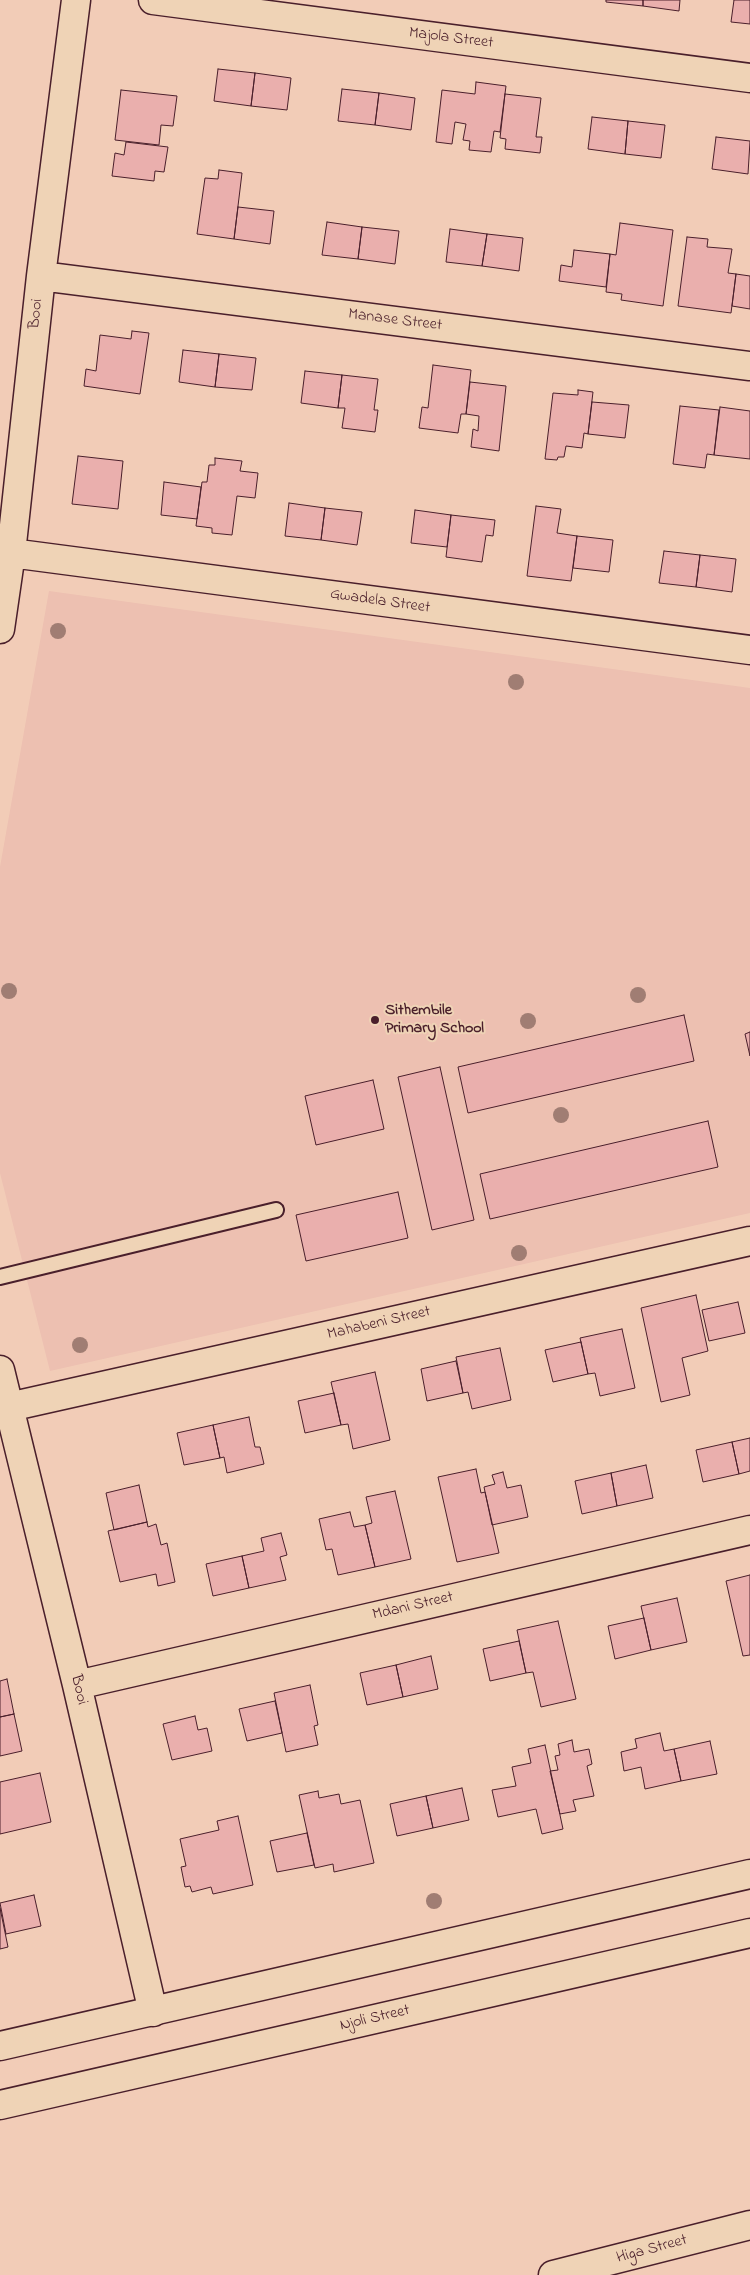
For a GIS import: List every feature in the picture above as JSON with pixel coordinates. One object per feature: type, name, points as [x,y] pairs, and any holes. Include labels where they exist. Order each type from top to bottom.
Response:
[{"type":"street","name":"Booi","points":[[0,629],[11,553],[41,276],[76,0]]},
{"type":"street","name":"Majola Street","points":[[153,0],[750,78]]},
{"type":"street","name":"Manase Street","points":[[41,276],[750,366]]},
{"type":"street","name":"Gwadela Street","points":[[11,553],[750,650]]},
{"type":"street","name":"Mahabeni Street","points":[[9,1407],[750,1240]]},
{"type":"street","name":"Booi","points":[[0,1370],[77,1685],[153,2012]]},
{"type":"street","name":"Mdani Street","points":[[77,1685],[750,1530]]},
{"type":"street","points":[[0,2046],[750,1874]]},
{"type":"street","name":"Njoli Street","points":[[0,2105],[750,1933]]},
{"type":"street","name":"Higa Street","points":[[553,2275],[585,2271],[750,2225]]},
{"type":"lane","points":[[0,1277],[276,1210]]},
{"type":"shaded area","name":"Sithembile Primary School","points":[[49,591],[750,688],[750,1213],[50,1371],[0,1173],[0,867]]},
{"type":"building","points":[[606,0],[643,0],[643,6],[606,2]]},
{"type":"building","points":[[643,0],[680,0],[679,11],[643,6]]},
{"type":"building","points":[[734,0],[750,0],[750,24],[731,22]]},
{"type":"building","points":[[218,69],[255,73],[251,106],[214,101]]},
{"type":"building","points":[[255,73],[291,78],[287,110],[251,106]]},
{"type":"building","points":[[476,82],[506,86],[500,132],[494,131],[491,152],[469,150],[470,141],[463,140],[466,124],[455,122],[452,144],[436,142],[442,90],[475,94]]},
{"type":"building","points":[[342,89],[379,93],[375,125],[338,121]]},
{"type":"building","points":[[121,90],[177,96],[173,126],[161,125],[159,145],[115,140]]},
{"type":"building","points":[[379,93],[415,98],[411,130],[375,125]]},
{"type":"building","points":[[505,94],[541,98],[536,137],[542,137],[540,153],[505,149],[506,139],[500,138]]},
{"type":"building","points":[[592,117],[628,121],[625,154],[588,149]]},
{"type":"building","points":[[628,121],[665,125],[661,158],[625,154]]},
{"type":"building","points":[[716,137],[750,141],[748,174],[712,169]]},
{"type":"building","points":[[126,142],[168,147],[164,172],[155,171],[154,181],[112,176],[115,153],[124,155]]},
{"type":"building","points":[[219,170],[242,173],[234,239],[197,234],[205,178],[218,179]]},
{"type":"building","points":[[238,207],[274,211],[270,244],[234,239]]},
{"type":"building","points":[[327,222],[362,227],[358,259],[322,255]]},
{"type":"building","points":[[620,223],[673,230],[663,306],[621,300],[622,294],[606,292],[610,254],[616,255]]},
{"type":"building","points":[[362,227],[399,231],[395,264],[358,259]]},
{"type":"building","points":[[450,229],[487,234],[482,266],[446,262]]},
{"type":"building","points":[[487,234],[523,238],[519,271],[482,266]]},
{"type":"building","points":[[687,237],[708,239],[707,247],[732,249],[728,273],[736,274],[731,313],[678,306]]},
{"type":"building","points":[[574,250],[610,254],[606,287],[559,281],[561,265],[572,267]]},
{"type":"building","points":[[736,274],[750,276],[750,309],[732,306]]},
{"type":"building","points":[[132,331],[149,333],[140,394],[84,386],[86,369],[96,371],[100,335],[131,339]]},
{"type":"building","points":[[183,350],[219,354],[215,387],[179,382]]},
{"type":"building","points":[[219,354],[256,358],[252,390],[215,387]]},
{"type":"building","points":[[433,365],[471,370],[466,414],[461,414],[458,433],[419,428],[422,407],[428,408]]},
{"type":"building","points":[[305,371],[342,375],[338,408],[301,403]]},
{"type":"building","points":[[342,375],[378,379],[374,410],[378,410],[375,432],[342,428],[345,408],[338,408]]},
{"type":"building","points":[[470,382],[506,386],[499,451],[471,447],[473,429],[478,431],[479,416],[466,414]]},
{"type":"building","points":[[578,390],[593,392],[588,434],[584,433],[582,448],[566,446],[564,457],[558,457],[557,460],[545,459],[553,393],[578,395]]},
{"type":"building","points":[[592,402],[629,405],[625,438],[588,434]]},
{"type":"building","points":[[680,406],[719,410],[714,455],[707,454],[705,468],[673,464]]},
{"type":"building","points":[[720,407],[750,411],[750,459],[714,455]]},
{"type":"building","points":[[78,456],[123,461],[118,509],[72,504]]},
{"type":"building","points":[[215,458],[242,461],[240,471],[258,473],[255,498],[237,496],[232,535],[212,533],[212,528],[196,526],[202,482],[207,482],[209,465],[215,465]]},
{"type":"building","points":[[164,482],[201,487],[197,519],[161,515]]},
{"type":"building","points":[[289,503],[325,508],[321,540],[285,536]]},
{"type":"building","points":[[536,506],[561,509],[557,533],[577,536],[571,581],[527,576]]},
{"type":"building","points":[[325,508],[362,512],[357,545],[321,540]]},
{"type":"building","points":[[415,510],[451,515],[447,547],[411,543]]},
{"type":"building","points":[[451,515],[495,520],[493,536],[486,535],[482,562],[446,557]]},
{"type":"building","points":[[577,536],[613,540],[609,572],[573,568]]},
{"type":"building","points":[[664,551],[700,555],[696,587],[659,583]]},
{"type":"building","points":[[700,555],[736,559],[732,592],[696,587]]},
{"type":"building","points":[[684,1015],[694,1061],[468,1113],[458,1067]]},
{"type":"building","points":[[750,1032],[750,1056],[745,1034]]},
{"type":"building","points":[[440,1067],[474,1220],[432,1230],[398,1077]]},
{"type":"building","points":[[373,1080],[384,1129],[316,1145],[305,1096]]},
{"type":"building","points":[[708,1121],[718,1167],[490,1219],[480,1174]]},
{"type":"building","points":[[398,1192],[408,1238],[306,1261],[296,1215]]},
{"type":"building","points":[[696,1295],[708,1351],[682,1358],[690,1395],[661,1402],[641,1308]]},
{"type":"building","points":[[738,1302],[745,1333],[709,1341],[702,1310]]},
{"type":"building","points":[[622,1329],[635,1388],[600,1396],[595,1373],[588,1374],[580,1338]]},
{"type":"building","points":[[581,1342],[588,1374],[553,1382],[545,1350]]},
{"type":"building","points":[[500,1348],[511,1400],[472,1409],[468,1392],[463,1393],[456,1357]]},
{"type":"building","points":[[456,1361],[463,1393],[427,1401],[421,1369]]},
{"type":"building","points":[[375,1372],[390,1440],[353,1449],[348,1424],[341,1425],[331,1382]]},
{"type":"building","points":[[334,1393],[341,1425],[305,1433],[298,1401]]},
{"type":"building","points":[[249,1417],[255,1447],[260,1447],[264,1464],[227,1473],[224,1457],[220,1458],[213,1425]]},
{"type":"building","points":[[213,1425],[220,1458],[184,1465],[177,1433]]},
{"type":"building","points":[[750,1438],[750,1471],[739,1474],[732,1442]]},
{"type":"building","points":[[732,1442],[739,1474],[703,1482],[696,1450]]},
{"type":"building","points":[[646,1465],[653,1498],[617,1506],[611,1473]]},
{"type":"building","points":[[476,1469],[481,1493],[485,1492],[499,1553],[457,1562],[438,1477]]},
{"type":"building","points":[[503,1472],[507,1488],[521,1485],[528,1517],[492,1525],[484,1487],[495,1484],[492,1475]]},
{"type":"building","points":[[611,1473],[617,1506],[582,1514],[575,1481]]},
{"type":"building","points":[[139,1485],[147,1522],[114,1530],[106,1493]]},
{"type":"building","points":[[395,1491],[411,1559],[375,1567],[365,1525],[372,1523],[366,1497]]},
{"type":"building","points":[[350,1512],[354,1527],[365,1525],[375,1567],[338,1575],[332,1549],[326,1550],[319,1519]]},
{"type":"building","points":[[147,1522],[148,1527],[156,1524],[161,1545],[167,1543],[175,1582],[158,1586],[156,1574],[120,1582],[108,1531]]},
{"type":"building","points":[[281,1533],[287,1555],[280,1557],[286,1580],[249,1588],[242,1556],[264,1551],[261,1538]]},
{"type":"building","points":[[242,1556],[249,1588],[213,1596],[206,1564]]},
{"type":"building","points":[[750,1575],[750,1655],[743,1656],[726,1581]]},
{"type":"building","points":[[677,1598],[687,1642],[651,1650],[641,1606]]},
{"type":"building","points":[[644,1618],[651,1650],[615,1659],[608,1626]]},
{"type":"building","points":[[558,1621],[576,1699],[541,1707],[533,1672],[526,1673],[517,1630]]},
{"type":"building","points":[[519,1641],[526,1673],[490,1681],[483,1649]]},
{"type":"building","points":[[431,1656],[438,1689],[403,1697],[396,1665]]},
{"type":"building","points":[[396,1665],[403,1697],[367,1705],[360,1673]]},
{"type":"building","points":[[7,1679],[14,1714],[0,1717],[0,1681]]},
{"type":"building","points":[[310,1685],[318,1725],[314,1726],[318,1745],[286,1752],[274,1693]]},
{"type":"building","points":[[275,1701],[282,1733],[247,1741],[239,1709]]},
{"type":"building","points":[[14,1714],[22,1751],[0,1756],[0,1717]]},
{"type":"building","points":[[195,1716],[198,1730],[207,1728],[212,1751],[172,1760],[163,1724]]},
{"type":"building","points":[[660,1733],[664,1751],[674,1749],[681,1781],[645,1789],[641,1767],[624,1771],[621,1752],[637,1748],[635,1739]]},
{"type":"building","points":[[572,1740],[574,1752],[589,1749],[592,1764],[587,1766],[594,1796],[573,1800],[576,1811],[560,1814],[550,1771],[558,1770],[555,1756],[560,1755],[558,1744]]},
{"type":"building","points":[[710,1741],[717,1774],[681,1781],[674,1749]]},
{"type":"building","points":[[545,1745],[563,1829],[542,1834],[536,1809],[498,1817],[492,1790],[516,1786],[512,1767],[531,1763],[528,1749]]},
{"type":"building","points":[[40,1773],[51,1822],[0,1834],[0,1782]]},
{"type":"building","points":[[462,1788],[469,1820],[433,1828],[426,1796]]},
{"type":"building","points":[[318,1791],[319,1798],[339,1794],[341,1804],[360,1800],[374,1863],[334,1872],[333,1864],[315,1868],[299,1795]]},
{"type":"building","points":[[426,1796],[433,1828],[397,1836],[390,1804]]},
{"type":"building","points":[[238,1816],[253,1885],[213,1894],[211,1887],[192,1892],[190,1886],[185,1887],[181,1867],[186,1866],[180,1839],[219,1830],[217,1821]]},
{"type":"building","points":[[307,1833],[314,1865],[277,1872],[270,1841]]},
{"type":"building","points":[[34,1895],[41,1926],[6,1934],[0,1903]]},
{"type":"building","points":[[0,1908],[8,1947],[0,1949]]},
{"type":"place","name":"Sithembile Primary School","points":[[375,1020]]}]
